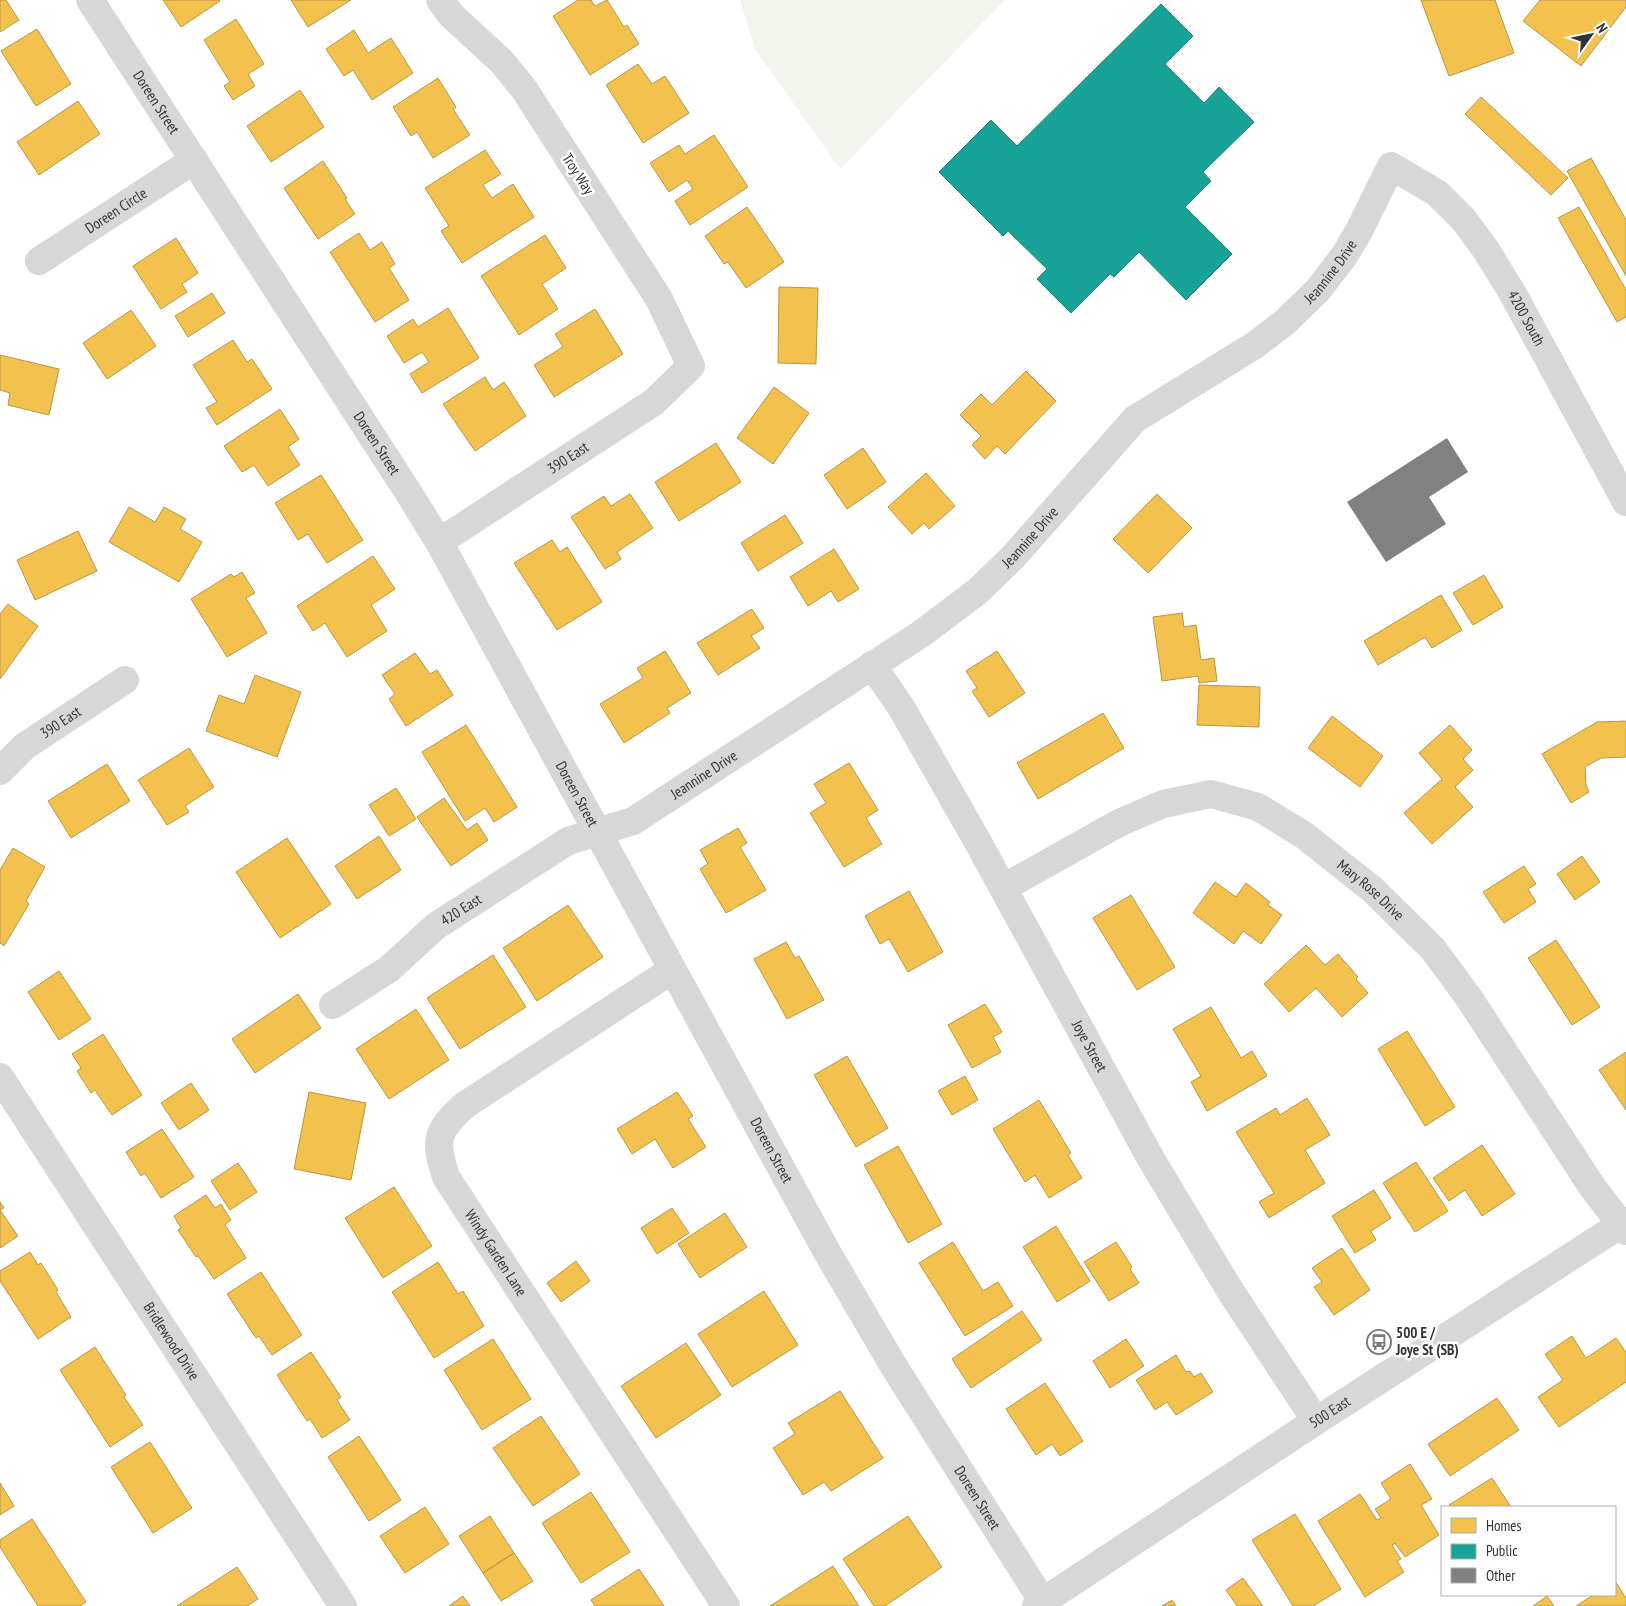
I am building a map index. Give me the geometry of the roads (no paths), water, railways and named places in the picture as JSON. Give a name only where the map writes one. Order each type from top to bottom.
[{"type":"street","name":"Doreen Street","points":[[90,0],[439,542],[822,1244],[893,1365],[1039,1604]]},
{"type":"street","name":"Troy Way","points":[[440,0],[452,16],[502,62],[524,89],[659,299],[691,366]]},
{"type":"street","name":"Doreen Circle","points":[[40,261],[194,160]]},
{"type":"street","name":"4200 South","points":[[1391,166],[1437,193],[1464,220],[1486,250],[1513,294],[1626,502]]},
{"type":"street","name":"Jeannine Drive","points":[[598,832],[633,821],[921,634],[978,591],[1013,557],[1135,419],[1255,345],[1285,322],[1318,290],[1344,256],[1359,231],[1391,166]]},
{"type":"street","name":"390 East","points":[[439,542],[654,402],[691,366]]},
{"type":"street","name":"Joye Street","points":[[872,665],[900,707],[1003,888],[1151,1159],[1231,1292],[1316,1421]]},
{"type":"street","name":"390 East","points":[[0,771],[25,746],[125,680]]},
{"type":"street","name":"Mary Rose Drive","points":[[1003,888],[1119,823],[1163,804],[1211,794],[1258,807],[1305,836],[1365,884],[1433,948],[1470,998],[1593,1188],[1624,1225]]},
{"type":"street","name":"420 East","points":[[333,1005],[388,969],[436,926],[568,841],[598,832]]},
{"type":"street","name":"Windy Garden Lane","points":[[672,970],[465,1105],[449,1120],[438,1139],[440,1158],[446,1177],[726,1606]]},
{"type":"street","name":"Bridlewood Drive","points":[[0,1078],[343,1606]]},
{"type":"street","name":"500 East","points":[[1039,1604],[1316,1421],[1624,1225]]},
{"type":"place","name":"500 E / Joye St (SB)","points":[[1379,1342]]}]
